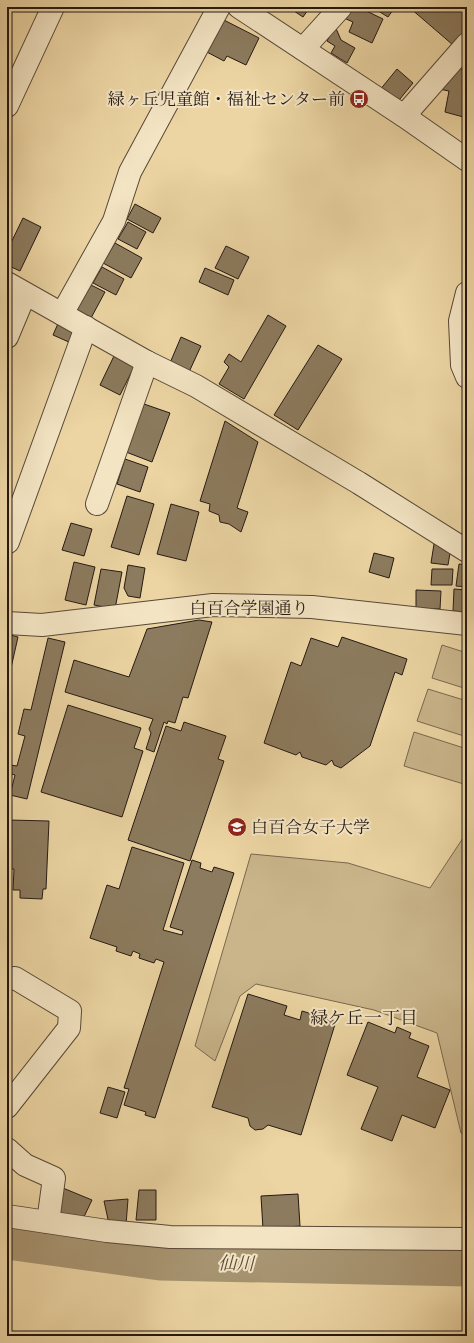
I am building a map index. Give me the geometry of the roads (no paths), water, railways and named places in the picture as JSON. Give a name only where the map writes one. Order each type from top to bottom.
[{"type":"street","points":[[7,106],[53,7]]},
{"type":"street","points":[[62,314],[114,221],[130,172],[219,7]]},
{"type":"street","points":[[239,7],[404,116],[467,160]]},
{"type":"street","points":[[303,49],[341,7]]},
{"type":"street","points":[[404,116],[467,44]]},
{"type":"street","points":[[7,337],[16,288],[147,362],[203,390],[359,483],[467,551]]},
{"type":"street","points":[[467,293],[460,321],[462,365],[467,376]]},
{"type":"street","points":[[7,541],[8,542],[86,327]]},
{"type":"street","points":[[97,504],[147,362]]},
{"type":"street","name":"白百合学園通り","points":[[7,623],[42,625],[213,605],[312,607],[467,624]]},
{"type":"street","points":[[7,979],[15,978],[70,1011],[69,1028],[7,1107]]},
{"type":"street","points":[[7,1149],[25,1165],[54,1178],[48,1222]]},
{"type":"street","points":[[7,1216],[107,1231],[170,1237],[467,1239]]},
{"type":"waterway","name":"仙川","points":[[7,1241],[160,1262],[467,1268]]},
{"type":"place","name":"緑ヶ丘児童館・福祉センター前","points":[[359,99]]},
{"type":"place","name":"白百合女子大学","points":[[237,827]]},
{"type":"district","name":"緑ケ丘一丁目","points":[[364,1018]]}]
